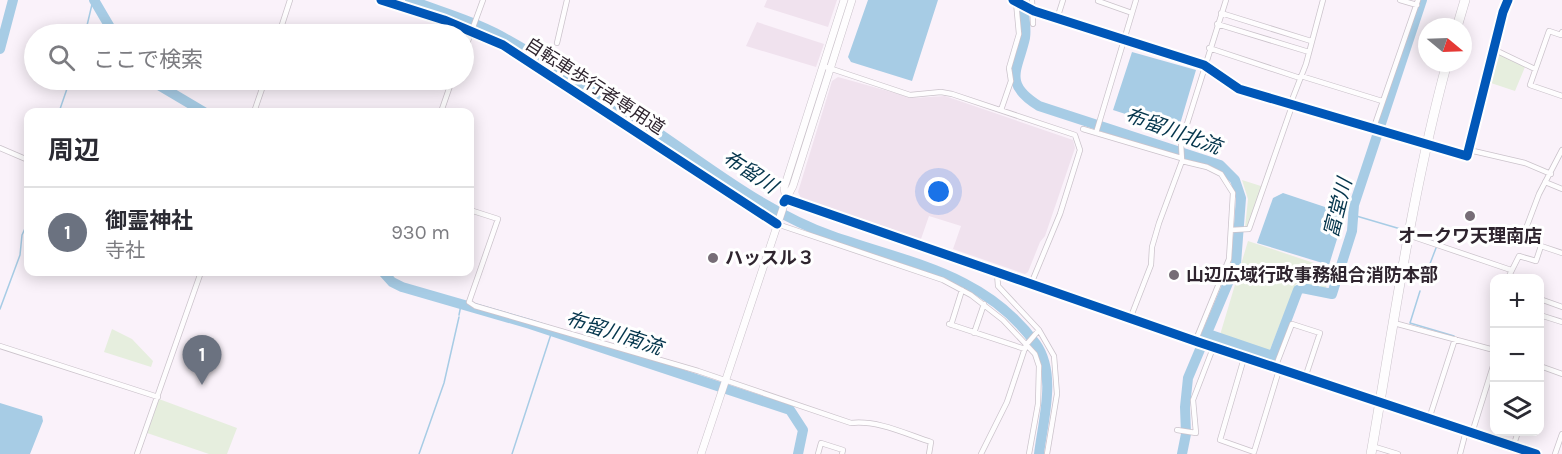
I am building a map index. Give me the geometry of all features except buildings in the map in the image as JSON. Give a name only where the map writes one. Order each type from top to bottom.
[{"type":"highway","points":[[1460,18],[1465,0]]},
{"type":"highway","points":[[1372,450],[1408,235],[1426,146],[1445,72]]},
{"type":"street","points":[[282,24],[290,0]]},
{"type":"street","points":[[474,28],[483,0]]},
{"type":"street","points":[[557,43],[567,0]]},
{"type":"street","points":[[701,454],[785,200],[793,186],[844,0]]},
{"type":"street","points":[[827,68],[852,0]]},
{"type":"street","points":[[1032,0],[1033,24]]},
{"type":"street","points":[[1057,19],[1064,0]]},
{"type":"street","points":[[1096,132],[1136,0]]},
{"type":"street","points":[[1130,319],[1151,265],[1152,247],[1182,159],[1182,145],[1204,65],[1226,0]]},
{"type":"street","points":[[1232,230],[1246,231],[1265,187],[1309,52],[1323,0]]},
{"type":"street","points":[[1377,131],[1382,100],[1418,2],[1400,0]]},
{"type":"street","points":[[1016,2],[1057,19],[1204,65],[1229,84],[1426,146],[1467,156],[1508,0]]},
{"type":"street","points":[[1098,1],[1132,13]]},
{"type":"street","points":[[1001,111],[1011,81],[1009,68],[1019,34],[1016,2]]},
{"type":"street","points":[[1221,13],[1311,41]]},
{"type":"street","points":[[1217,24],[1309,52]]},
{"type":"street","points":[[1562,32],[1561,34],[1549,31],[1530,85],[1562,96]]},
{"type":"street","points":[[1209,48],[1382,100]]},
{"type":"street","points":[[1494,49],[1535,69]]},
{"type":"street","points":[[827,68],[910,95],[941,92],[1070,131],[1075,135],[1080,145],[1060,214],[1031,284]]},
{"type":"street","points":[[255,108],[262,90]]},
{"type":"street","points":[[442,108],[449,90]]},
{"type":"street","points":[[1083,129],[1207,167],[1221,174],[1229,184],[1234,204],[1225,274],[1197,342]]},
{"type":"street","points":[[0,148],[24,158]]},
{"type":"street","points":[[1469,150],[1525,163],[1551,174]]},
{"type":"street","points":[[1525,231],[1545,182],[1562,150]]},
{"type":"street","points":[[1545,182],[1562,189]]},
{"type":"street","points":[[785,200],[1244,358],[1536,454]]},
{"type":"street","points":[[474,211],[498,219],[469,302],[725,380],[776,400],[812,409],[851,423],[864,422],[879,425],[931,442],[929,454]]},
{"type":"street","points":[[778,222],[943,280],[984,304],[1003,320],[1035,354],[1040,377],[1029,454]]},
{"type":"street","points":[[1408,235],[1511,270]]},
{"type":"street","points":[[1510,274],[1519,256],[1536,261],[1541,246],[1562,254]]},
{"type":"street","points":[[997,273],[998,286],[1039,331],[1054,356],[1057,394],[1047,454]]},
{"type":"street","points":[[137,454],[200,276]]},
{"type":"street","points":[[962,290],[950,325],[1026,346]]},
{"type":"street","points":[[1544,301],[1562,307]]},
{"type":"street","points":[[974,333],[984,304]]},
{"type":"street","points":[[1544,316],[1562,322]]},
{"type":"street","points":[[1394,323],[1490,349]]},
{"type":"street","points":[[1244,358],[1220,440],[1254,452],[1292,324],[1320,333],[1305,378]]},
{"type":"street","points":[[981,454],[1006,402],[1026,346],[1039,331]]},
{"type":"street","points":[[1429,419],[1455,339]]},
{"type":"street","points":[[0,346],[158,397]]},
{"type":"street","points":[[1179,430],[1194,433],[1196,424],[1193,400],[1212,347]]},
{"type":"street","points":[[1544,368],[1562,374]]},
{"type":"street","points":[[1460,454],[1490,374]]},
{"type":"street","points":[[1556,454],[1562,434]]},
{"type":"street","points":[[1513,447],[1517,436]]},
{"type":"street","points":[[818,454],[821,443],[843,450],[842,454]]},
{"type":"street","points":[[1372,450],[1398,454]]},
{"type":"shaded area","points":[[767,0],[837,0],[828,27],[764,7]]},
{"type":"shaded area","points":[[757,22],[824,44],[816,67],[746,46]]},
{"type":"shaded area","points":[[838,77],[913,98],[945,96],[1073,140],[1075,148],[1045,236],[1040,242],[1028,272],[1025,274],[953,249],[961,226],[929,216],[921,239],[801,198],[798,192],[832,81]]},
{"type":"green space","points":[[1500,53],[1525,67],[1515,91],[1491,83]]},
{"type":"green space","points":[[1242,180],[1264,187],[1248,228],[1245,228],[1248,199]]},
{"type":"green space","points":[[1248,241],[1332,269],[1325,290],[1296,284],[1269,352],[1220,335]]},
{"type":"green space","points":[[112,329],[132,339],[153,361],[151,367],[104,352]]},
{"type":"green space","points":[[159,399],[237,428],[227,454],[209,454],[147,433]]},
{"type":"water","points":[[868,0],[938,0],[912,81],[851,62],[848,57]]},
{"type":"water","points":[[1132,52],[1196,70],[1178,131],[1113,110]]},
{"type":"water","points":[[1283,193],[1340,212],[1342,223],[1329,265],[1257,243],[1273,198]]},
{"type":"water","points":[[0,403],[42,416],[43,421],[30,454],[0,454]]},
{"type":"waterway","points":[[0,49],[13,0]]},
{"type":"waterway","points":[[87,24],[93,0]]},
{"type":"waterway","name":"布留川南流","points":[[94,0],[108,24]]},
{"type":"waterway","name":"布留川","points":[[410,0],[474,23],[520,47],[622,108],[768,206],[832,236],[943,274],[993,301],[1016,320],[1036,344],[1046,369],[1047,398],[1039,454]]},
{"type":"waterway","name":"布留川北流","points":[[1022,0],[1025,38],[1017,68],[1016,83],[1027,98],[1039,106],[1220,165],[1235,180],[1241,198],[1236,264],[1188,378],[1185,407],[1186,434],[1182,454]]},
{"type":"waterway","name":"富堂川","points":[[1208,334],[1273,356],[1298,290],[1302,288],[1332,294],[1352,231],[1354,205],[1422,0]]},
{"type":"waterway","points":[[60,108],[67,90]]},
{"type":"waterway","name":"布留川南流","points":[[167,90],[197,108]]},
{"type":"waterway","points":[[1353,215],[1404,230]]},
{"type":"waterway","points":[[0,309],[20,255],[24,231]]},
{"type":"waterway","points":[[1414,234],[1432,241]]},
{"type":"waterway","points":[[1423,282],[1436,248]]},
{"type":"waterway","name":"布留川南流","points":[[387,276],[402,287],[530,324],[790,410],[803,430],[798,454]]},
{"type":"waterway","points":[[1420,291],[1410,323],[1454,336]]},
{"type":"waterway","points":[[459,315],[461,305]]},
{"type":"waterway","points":[[419,454],[444,383],[459,317]]},
{"type":"waterway","points":[[512,454],[552,331]]},
{"type":"cycle path","name":"自転車歩行者専用道","points":[[381,0],[453,24]]},
{"type":"cycle path","points":[[1013,0],[1034,11],[1204,65],[1239,89],[1467,156],[1508,0]]},
{"type":"cycle path","name":"自転車歩行者専用道","points":[[474,33],[503,45],[777,224]]},
{"type":"cycle path","points":[[784,202],[786,199],[1198,342],[1536,454]]},
{"type":"place","name":"オークワ天理南店","points":[[1470,216]]},
{"type":"place","name":"ハッスル３","points":[[713,258]]},
{"type":"place","name":"山辺広域行政事務組合消防本部","points":[[1174,275]]},
{"type":"place","name":"御霊神社","points":[[202,385]]}]
